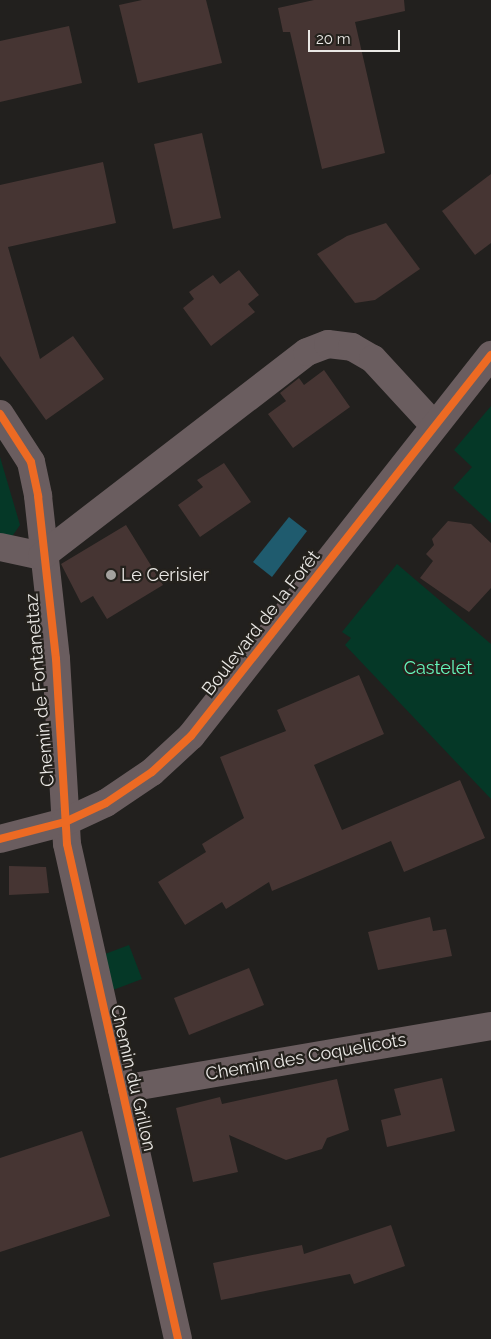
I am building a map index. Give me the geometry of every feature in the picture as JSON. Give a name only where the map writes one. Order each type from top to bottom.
[{"type":"street","points":[[0,547],[42,556],[307,352],[328,344],[352,347],[373,359],[434,425]]},
{"type":"street","name":"Boulevard de la Forêt","points":[[0,839],[65,822],[106,803],[152,772],[190,736],[434,425],[491,356]]},
{"type":"street","name":"Chemin de Fontanettaz","points":[[0,414],[31,462],[56,659],[65,822]]},
{"type":"street","name":"Chemin du Grillon","points":[[65,822],[178,1339]]},
{"type":"street","name":"Chemin des Coquelicots","points":[[122,1089],[491,1026]]},
{"type":"green space","points":[[491,406],[491,523],[453,488],[472,467],[454,450]]},
{"type":"green space","points":[[0,457],[20,525],[11,538],[0,535]]},
{"type":"green space","name":"Castelet","points":[[397,564],[491,644],[491,799],[345,645],[351,638],[342,632]]},
{"type":"green space","points":[[129,945],[142,979],[113,990],[105,954]]},
{"type":"water","points":[[289,517],[307,531],[272,577],[253,562]]},
{"type":"building","points":[[142,0],[206,0],[222,63],[138,83],[119,5]]},
{"type":"building","points":[[314,0],[404,0],[405,11],[355,22],[385,153],[322,169],[290,32],[283,32],[278,8]]},
{"type":"building","points":[[69,26],[82,83],[0,102],[0,41]]},
{"type":"building","points":[[202,133],[221,218],[173,229],[154,144]]},
{"type":"building","points":[[103,162],[116,223],[8,247],[40,359],[73,336],[104,379],[46,420],[0,356],[0,185]]},
{"type":"building","points":[[491,174],[491,243],[475,255],[442,211]]},
{"type":"building","points":[[386,223],[420,269],[375,300],[355,303],[317,254],[347,236]]},
{"type":"building","points":[[239,270],[259,295],[248,304],[255,312],[211,346],[183,308],[194,299],[189,292],[213,275],[220,284]]},
{"type":"building","points":[[324,370],[350,407],[293,448],[268,414],[286,401],[280,393],[299,378],[304,385]]},
{"type":"building","points":[[224,463],[251,502],[200,537],[178,505],[203,487],[197,480]]},
{"type":"building","points":[[448,521],[471,524],[491,543],[491,588],[469,612],[420,578],[433,561],[426,554],[434,545],[432,539]]},
{"type":"building","name":"Le Cerisier","points":[[126,525],[163,585],[107,619],[93,596],[81,603],[61,564]]},
{"type":"building","points":[[359,675],[384,734],[314,765],[342,830],[460,780],[485,838],[404,872],[391,841],[272,891],[269,882],[226,909],[222,902],[185,925],[158,882],[206,852],[202,844],[244,818],[220,757],[286,731],[277,710]]},
{"type":"building","points":[[9,866],[46,867],[49,893],[9,895]]},
{"type":"building","points":[[430,917],[433,931],[446,929],[452,956],[378,970],[368,932]]},
{"type":"building","points":[[249,968],[264,1005],[189,1035],[174,998]]},
{"type":"building","points":[[442,1078],[455,1131],[387,1147],[381,1120],[401,1115],[394,1089]]},
{"type":"building","points":[[337,1079],[349,1130],[327,1138],[322,1149],[286,1160],[229,1135],[238,1172],[193,1182],[176,1108],[220,1097],[222,1104]]},
{"type":"building","points":[[82,1131],[110,1216],[0,1252],[0,1158]]},
{"type":"building","points":[[391,1225],[405,1266],[354,1284],[350,1274],[221,1300],[213,1263],[302,1245],[304,1254]]},
{"type":"cycle path","points":[[0,839],[65,822],[106,803],[152,772],[191,736],[491,355]]},
{"type":"cycle path","points":[[0,414],[31,462],[38,496],[56,659],[67,844],[178,1339]]},
{"type":"place","name":"Le Cerisier","points":[[111,575]]}]
